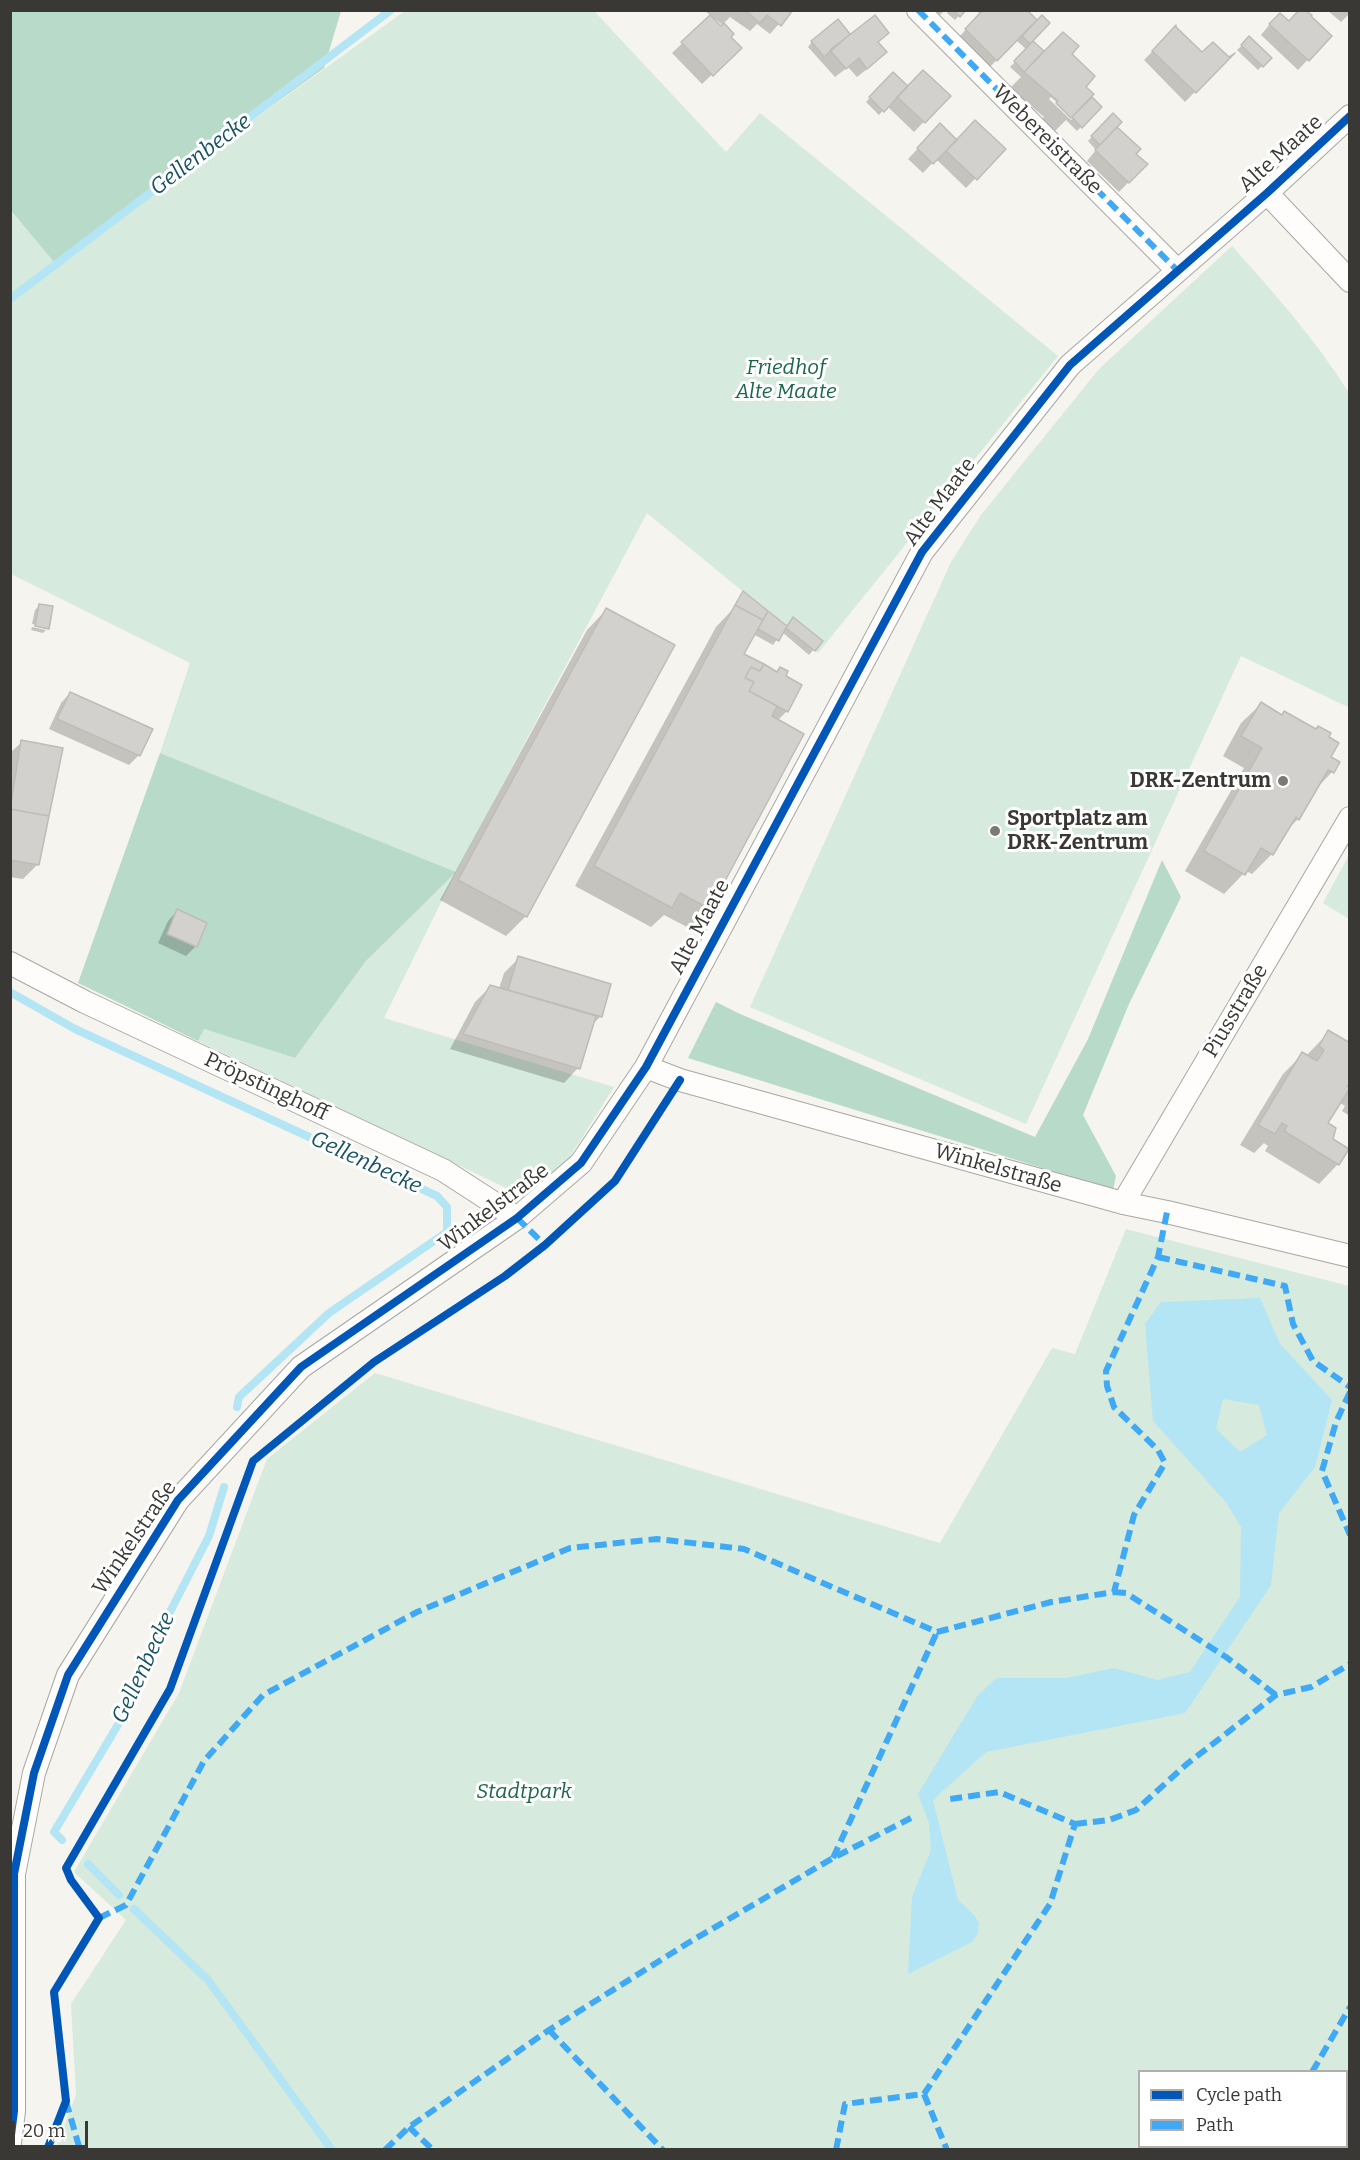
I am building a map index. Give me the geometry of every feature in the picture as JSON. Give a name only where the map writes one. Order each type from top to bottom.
[{"type":"street","name":"Webereistraße","points":[[918,10],[1177,270]]},
{"type":"street","name":"Alte Maate","points":[[646,1067],[922,552],[1070,365],[1267,193],[1350,116]]},
{"type":"street","points":[[1267,193],[1350,281]]},
{"type":"street","name":"Piusstraße","points":[[1123,1203],[1350,818]]},
{"type":"street","name":"Pröpstinghoff","points":[[10,963],[85,1002],[443,1170],[517,1218]]},
{"type":"street","name":"Winkelstraße","points":[[10,2143],[14,2111],[14,1874],[34,1773],[68,1674],[178,1500],[301,1367],[517,1218],[581,1163],[646,1067],[680,1080],[1123,1203],[1350,1256]]},
{"type":"green space","points":[[10,11],[341,11],[324,68],[55,263],[11,211]]},
{"type":"green space","name":"Friedhof Alte Maate","points":[[405,11],[594,11],[726,152],[760,113],[1058,356],[818,653],[647,513],[456,872],[384,1018],[614,1087],[566,1163],[525,1197],[198,1041],[204,1029],[295,1058],[366,961],[455,872],[160,753],[190,663],[11,574],[10,211],[55,262]]},
{"type":"green space","points":[[1232,246],[1309,336],[1349,393],[1348,707],[1241,656],[1026,1124],[750,1007],[951,562],[981,515],[1099,369]]},
{"type":"green space","points":[[160,753],[456,872],[366,961],[295,1058],[204,1029],[198,1041],[78,983]]},
{"type":"green space","points":[[1349,855],[1349,919],[1323,903]]},
{"type":"green space","points":[[1162,860],[1181,897],[1129,1004],[1083,1115],[1116,1176],[1113,1190],[688,1058],[716,1002],[1035,1137],[1088,1039]]},
{"type":"green space","name":"Stadtpark","points":[[1126,1229],[1349,1286],[1349,2149],[55,2150],[76,2095],[71,2004],[126,1920],[74,1872],[179,1693],[267,1459],[375,1373],[940,1543],[1052,1348],[1075,1354]]},
{"type":"water","points":[[1260,1298],[1280,1344],[1332,1400],[1315,1467],[1279,1513],[1271,1585],[1185,1713],[986,1752],[933,1800],[958,1900],[979,1923],[978,1933],[972,1942],[908,1974],[912,1897],[931,1850],[929,1823],[918,1794],[978,1695],[997,1678],[1067,1678],[1114,1668],[1157,1680],[1190,1672],[1240,1597],[1241,1527],[1225,1501],[1153,1421],[1145,1324],[1161,1302]],"holes":[[[1223,1399],[1259,1405],[1267,1435],[1240,1452],[1216,1429]]]},
{"type":"building","points":[[745,10],[793,10],[781,26],[767,15],[760,23]]},
{"type":"building","points":[[953,10],[966,10],[960,17]]},
{"type":"building","points":[[983,10],[1027,10],[1037,20],[997,61],[965,29]]},
{"type":"building","points":[[1299,10],[1305,10],[1312,15],[1332,36],[1309,61],[1269,24],[1280,13],[1289,21]]},
{"type":"building","points":[[710,15],[721,26],[724,23],[734,34],[731,37],[742,48],[713,76],[681,42]]},
{"type":"building","points":[[875,15],[889,33],[878,42],[887,52],[867,69],[859,58],[846,69],[830,50]]},
{"type":"building","points":[[1042,15],[1050,23],[1030,44],[1022,36]]},
{"type":"building","points":[[838,19],[850,34],[824,57],[811,41]]},
{"type":"building","points":[[1176,25],[1202,52],[1213,42],[1229,57],[1235,53],[1196,93],[1152,51]]},
{"type":"building","points":[[1063,32],[1079,46],[1072,54],[1095,76],[1086,87],[1094,94],[1071,118],[1056,103],[1058,101],[1024,72]]},
{"type":"building","points":[[1249,36],[1272,58],[1263,67],[1241,45]]},
{"type":"building","points":[[1033,41],[1044,51],[1024,72],[1014,61]]},
{"type":"building","points":[[923,70],[951,96],[925,123],[897,97]]},
{"type":"building","points":[[893,72],[908,86],[884,112],[869,97]]},
{"type":"building","points":[[1092,97],[1102,107],[1082,128],[1072,117]]},
{"type":"building","points":[[1113,113],[1122,122],[1100,145],[1091,136]]},
{"type":"building","points":[[975,120],[1006,149],[977,180],[946,151]]},
{"type":"building","points":[[940,123],[957,140],[933,164],[917,148]]},
{"type":"building","points":[[1117,127],[1141,149],[1136,154],[1148,164],[1129,183],[1095,150]]},
{"type":"building","points":[[743,591],[768,611],[763,620],[735,605]]},
{"type":"building","points":[[39,604],[53,606],[49,629],[35,626]]},
{"type":"building","points":[[735,605],[763,620],[744,654],[764,664],[760,671],[751,667],[745,678],[754,682],[749,691],[777,706],[772,716],[804,734],[710,909],[680,893],[672,908],[594,866]]},
{"type":"building","points":[[606,608],[675,645],[527,917],[458,880]]},
{"type":"building","points":[[768,611],[787,626],[779,641],[758,629]]},
{"type":"building","points":[[793,617],[823,641],[815,651],[786,628]]},
{"type":"building","points":[[764,664],[777,672],[780,667],[788,671],[786,676],[802,685],[788,712],[749,691],[754,682],[745,678],[751,667],[760,671]]},
{"type":"building","points":[[70,692],[153,729],[140,756],[57,719]]},
{"type":"building","name":"DRK-Zentrum","points":[[1261,702],[1282,715],[1284,711],[1316,729],[1318,726],[1331,733],[1329,737],[1339,743],[1331,757],[1340,762],[1334,773],[1328,770],[1299,820],[1296,817],[1273,855],[1261,848],[1245,875],[1204,851],[1262,748],[1241,736]]},
{"type":"building","points":[[21,740],[63,748],[49,816],[10,809]]},
{"type":"building","points":[[10,809],[49,816],[39,865],[10,860]]},
{"type":"building","points":[[177,909],[207,923],[197,947],[167,934]]},
{"type":"building","points":[[518,956],[611,984],[602,1017],[508,990]]},
{"type":"building","points":[[490,985],[596,1016],[580,1069],[463,1034]]},
{"type":"building","points":[[1328,1030],[1350,1043],[1350,1083],[1347,1086],[1350,1088],[1328,1123],[1336,1128],[1333,1139],[1349,1149],[1339,1165],[1284,1131],[1287,1126],[1282,1123],[1275,1134],[1258,1125],[1302,1052],[1317,1061],[1324,1050],[1319,1046]]},
{"type":"waterway","name":"Gellenbecke","points":[[10,299],[391,10]]},
{"type":"waterway","name":"Gellenbecke","points":[[10,992],[75,1029],[437,1196],[447,1207],[447,1232],[329,1313],[239,1397],[237,1407]]},
{"type":"waterway","name":"Gellenbecke","points":[[62,1840],[54,1832],[122,1718],[155,1641],[209,1536],[224,1487]]},
{"type":"waterway","name":"Gellenbecke","points":[[88,1864],[119,1895]]},
{"type":"waterway","name":"Gellenbecke","points":[[134,1909],[208,1980],[332,2150]]},
{"type":"marked path","points":[[918,10],[1177,270]]},
{"type":"marked path","points":[[99,1918],[126,1905],[204,1761],[263,1695],[417,1612],[570,1548],[657,1539],[744,1549],[937,1632],[1051,1602],[1114,1592],[1134,1515],[1165,1463],[1158,1450],[1114,1407],[1107,1386],[1106,1371],[1158,1257],[1167,1212]]},
{"type":"marked path","points":[[517,1218],[545,1245]]},
{"type":"marked path","points":[[1158,1257],[1285,1286],[1293,1324],[1313,1361],[1350,1387]]},
{"type":"marked path","points":[[1350,1392],[1336,1422],[1322,1471],[1350,1535]]},
{"type":"marked path","points":[[1114,1592],[1126,1593],[1226,1657],[1276,1695]]},
{"type":"marked path","points":[[833,1858],[937,1632]]},
{"type":"marked path","points":[[1075,1824],[1109,1820],[1136,1810],[1188,1763],[1276,1695],[1311,1687],[1350,1664]]},
{"type":"marked path","points":[[836,2150],[845,2104],[924,2094],[1050,1904],[1075,1824],[999,1792],[950,1799]]},
{"type":"marked path","points":[[385,2150],[409,2127],[549,2030],[688,1943],[833,1858],[911,1818]]},
{"type":"marked path","points":[[1313,2070],[1350,2007]]},
{"type":"marked path","points":[[549,2030],[663,2150]]},
{"type":"marked path","points":[[924,2094],[947,2150]]},
{"type":"marked path","points":[[66,2101],[80,2150]]},
{"type":"marked path","points":[[409,2127],[433,2150]]},
{"type":"cycle path","points":[[10,2143],[14,2111],[14,1874],[34,1773],[68,1675],[178,1500],[301,1367],[517,1218],[581,1163],[646,1067],[922,552],[1070,365],[1267,193],[1350,116]]},
{"type":"cycle path","points":[[47,2150],[66,2101],[54,1992],[99,1918],[71,1880],[66,1868],[170,1689],[253,1461],[374,1362],[505,1276],[545,1245],[615,1181],[680,1080]]},
{"type":"place","name":"DRK-Zentrum","points":[[1283,781]]},
{"type":"place","name":"Sportplatz am DRK-Zentrum","points":[[995,831]]}]
